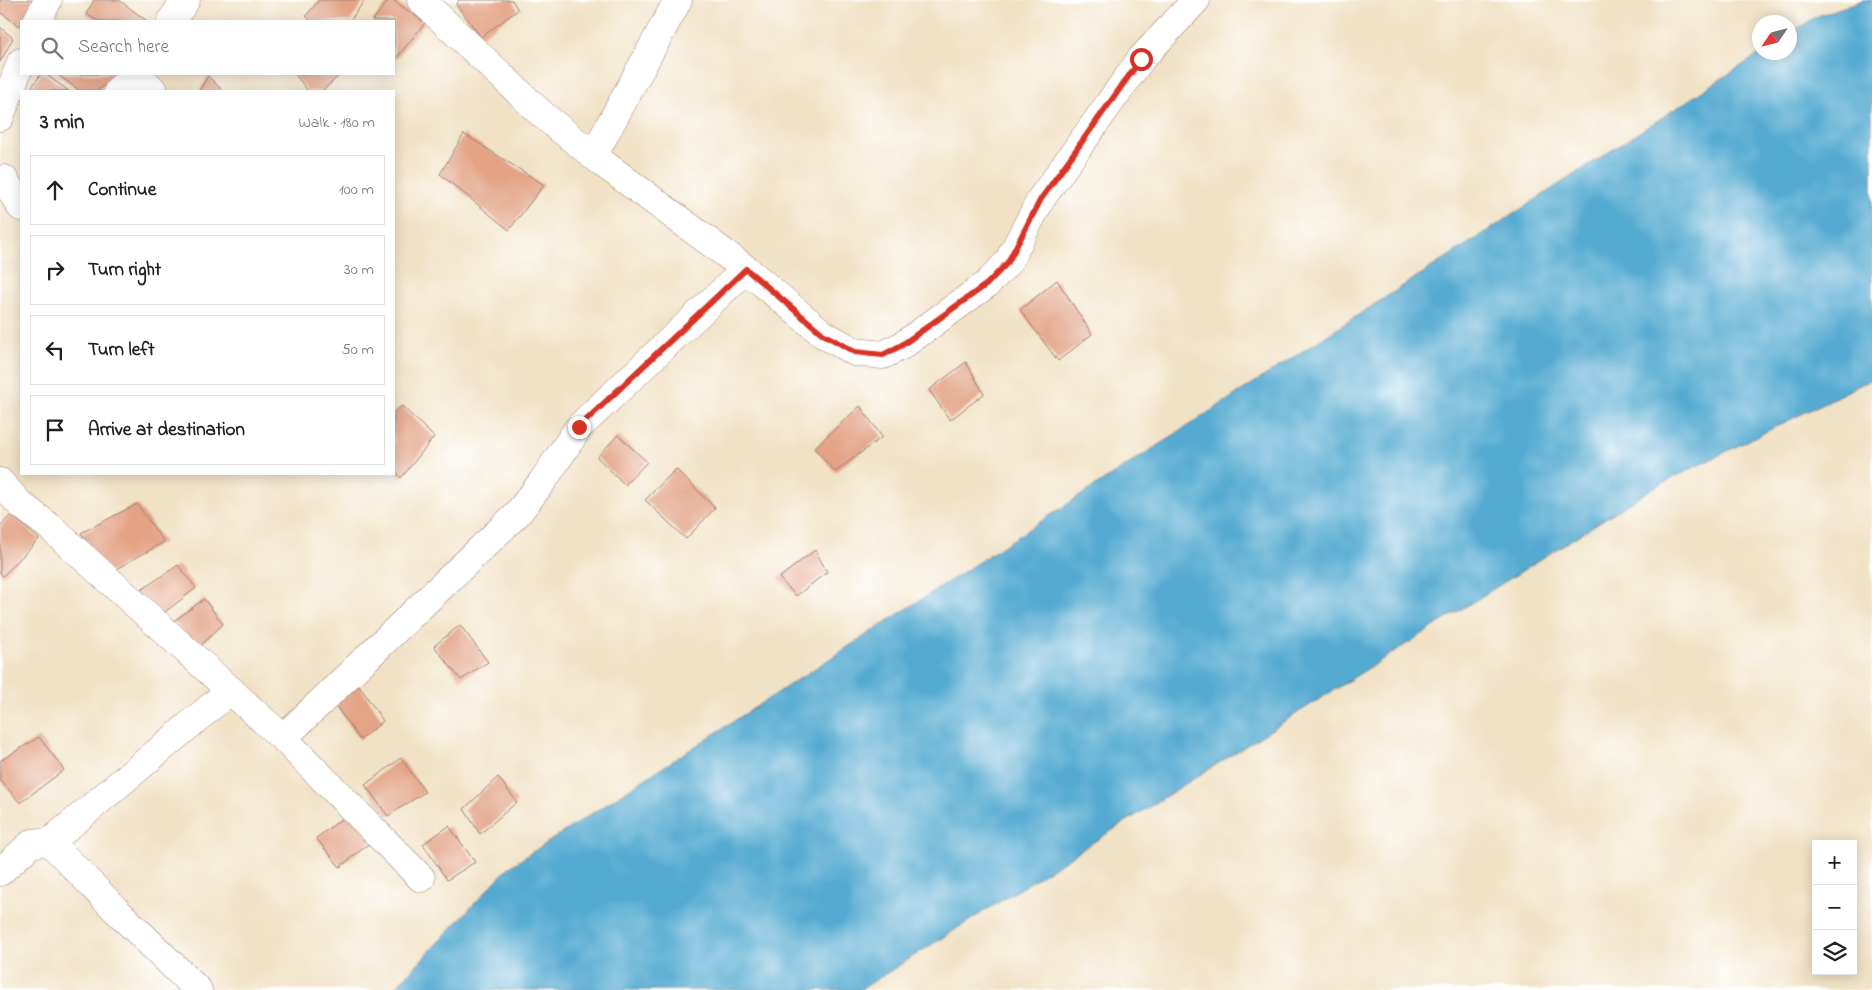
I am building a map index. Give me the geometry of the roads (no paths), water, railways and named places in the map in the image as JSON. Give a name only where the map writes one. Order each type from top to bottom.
[{"type":"street","points":[[38,20],[48,0]]},
{"type":"street","points":[[172,20],[186,0]]},
{"type":"street","points":[[421,0],[544,116],[593,156],[746,269],[823,334],[855,352],[883,355],[902,345],[987,284],[1008,262],[1041,199],[1135,67],[1196,0]]},
{"type":"street","points":[[593,156],[678,0]]},
{"type":"street","points":[[0,117],[20,65]]},
{"type":"street","points":[[119,90],[134,75]]},
{"type":"street","points":[[136,75],[153,90]]},
{"type":"street","points":[[8,176],[20,205]]},
{"type":"street","points":[[282,738],[518,513],[542,482],[579,427],[746,269]]},
{"type":"street","points":[[0,482],[20,504],[50,527],[231,690],[282,738],[421,878]]},
{"type":"street","points":[[0,872],[32,844],[50,842],[231,690]]},
{"type":"street","points":[[50,842],[198,990]]},
{"type":"water","points":[[1863,0],[1872,0],[1872,379],[1653,488],[860,990],[393,990],[508,868],[1752,59],[1797,60],[1797,29],[1815,17]]}]
